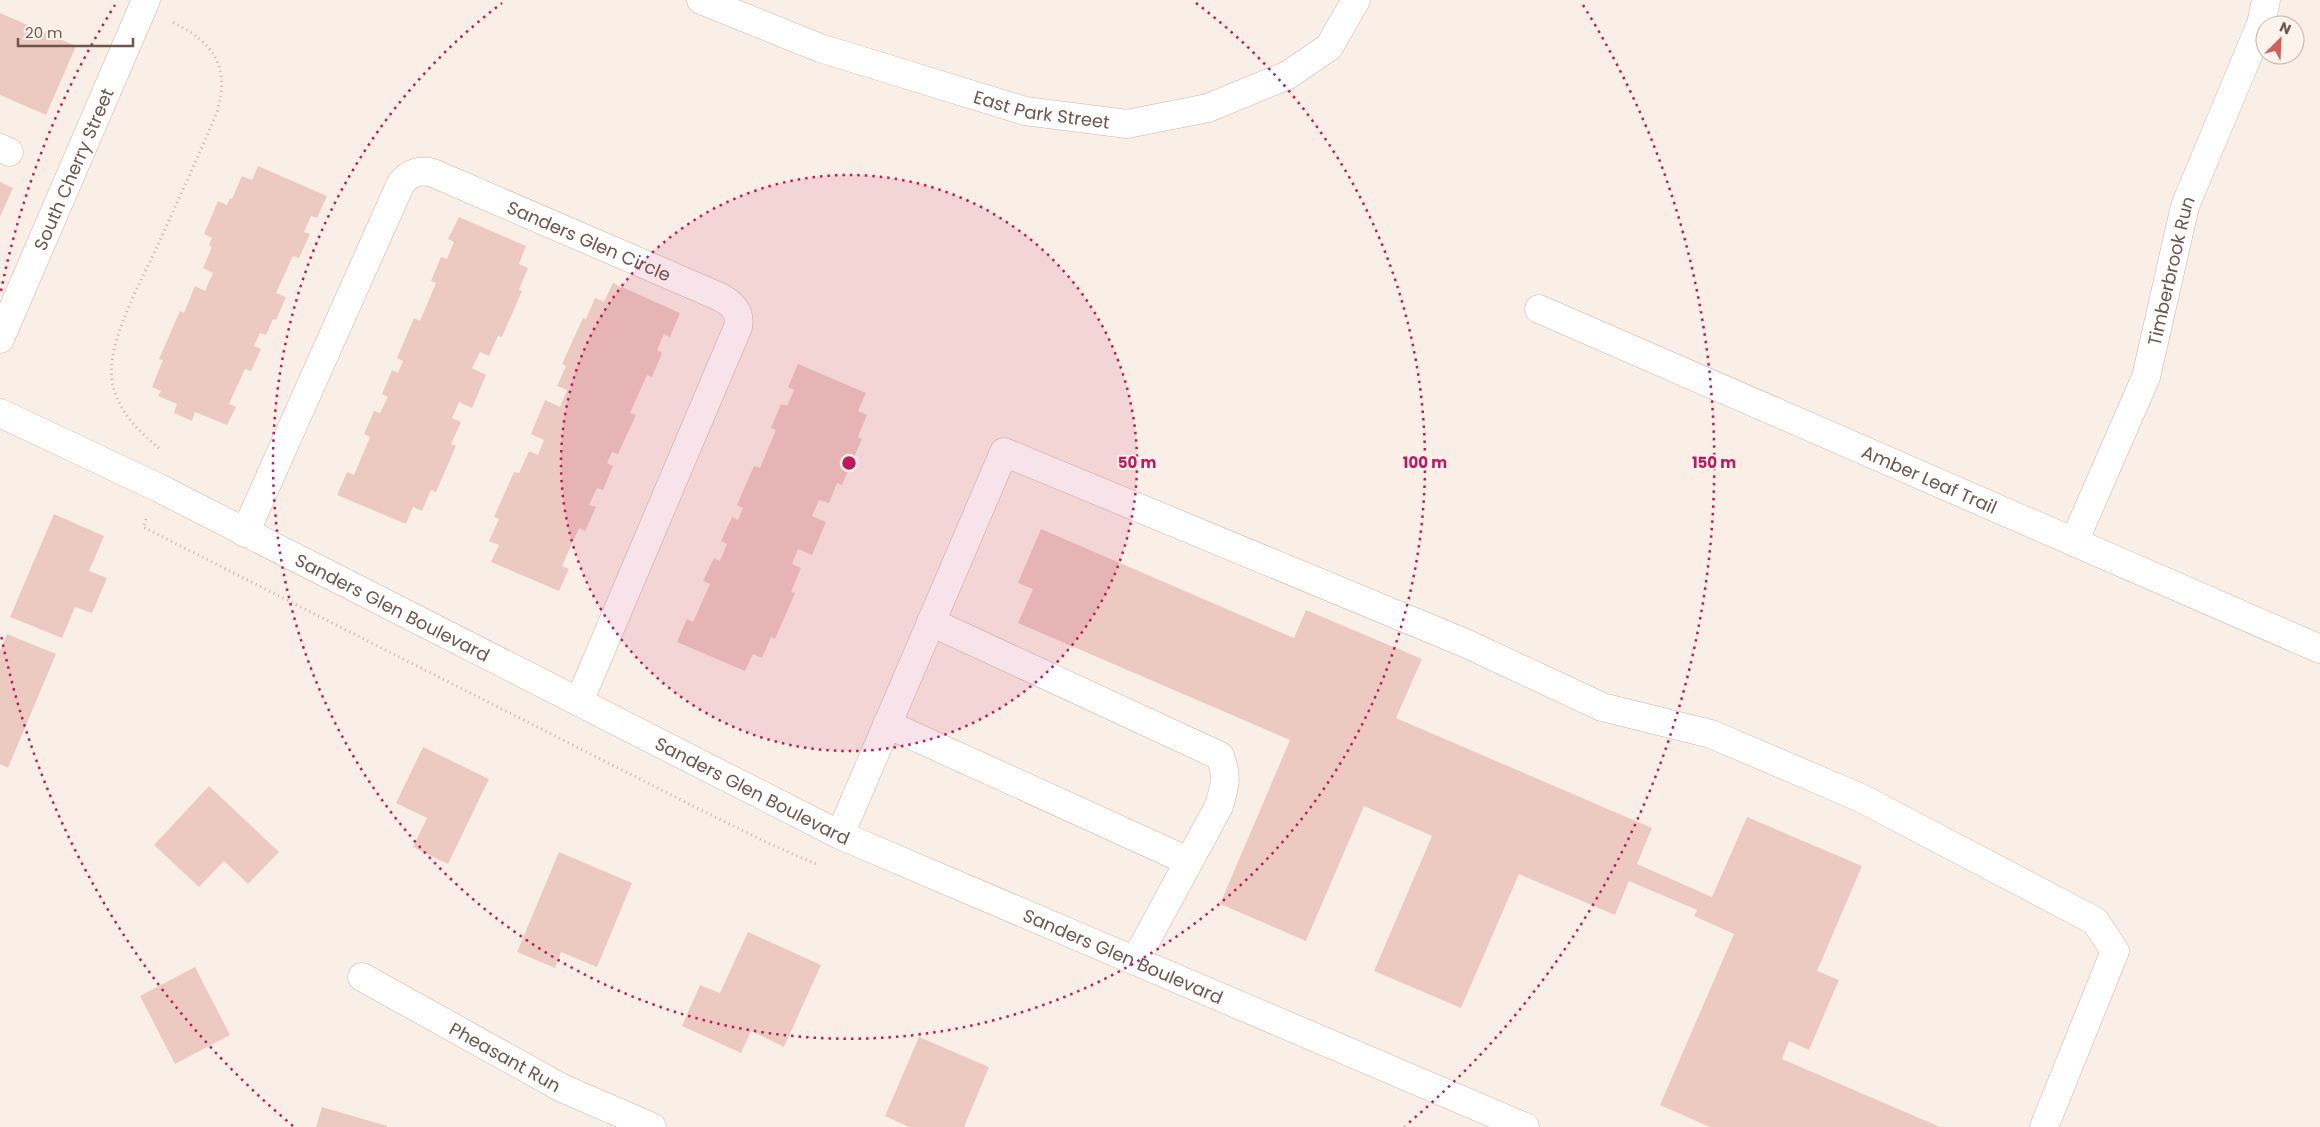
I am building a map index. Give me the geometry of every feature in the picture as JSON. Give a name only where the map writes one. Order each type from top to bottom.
[{"type":"street","name":"South Cherry Street","points":[[0,339],[146,0]]},
{"type":"street","name":"East Park Street","points":[[701,0],[820,48],[1025,111],[1127,124],[1208,108],[1288,75],[1329,47],[1356,0]]},
{"type":"street","name":"Timberbrook Run","points":[[2074,542],[2146,377],[2184,206],[2261,24],[2266,0]]},
{"type":"street","name":"Sanders Glen Circle","points":[[245,533],[401,183],[410,175],[425,171],[433,173],[720,297],[736,309],[739,318],[738,327],[579,702]]},
{"type":"street","name":"Amber Leaf Trail","points":[[1539,309],[2320,649]]},
{"type":"street","name":"Sanders Glen Boulevard","points":[[0,412],[159,488],[840,835],[1525,1127]]},
{"type":"street","points":[[840,835],[1004,452],[1465,644],[1602,707],[1712,734],[1861,798],[2095,921],[2115,951],[2044,1127]]},
{"type":"street","points":[[931,622],[1220,756],[1225,771],[1224,791],[1219,806],[1135,961]]},
{"type":"street","points":[[887,724],[1188,861]]},
{"type":"street","name":"Pheasant Run","points":[[362,977],[562,1088],[652,1127]]},
{"type":"building","points":[[0,13],[76,46],[46,115],[0,95]]},
{"type":"building","points":[[258,166],[327,196],[317,218],[311,216],[304,232],[310,234],[299,258],[293,256],[276,293],[286,297],[276,320],[273,319],[266,335],[260,333],[254,346],[261,349],[251,371],[245,369],[229,404],[236,407],[227,425],[195,412],[192,421],[174,413],[177,404],[158,396],[161,391],[152,387],[163,360],[159,359],[180,311],[184,313],[195,286],[205,291],[213,273],[203,268],[212,247],[209,245],[212,238],[204,234],[218,201],[227,205],[230,198],[232,199],[242,176],[252,180]]},
{"type":"building","points":[[0,182],[13,188],[0,217]]},
{"type":"building","points":[[459,217],[526,246],[519,264],[528,268],[519,290],[522,291],[502,337],[498,336],[489,356],[480,352],[472,368],[486,375],[472,408],[459,402],[452,418],[461,422],[451,444],[456,446],[436,492],[431,490],[422,511],[413,507],[406,524],[337,495],[347,472],[354,475],[370,437],[364,434],[374,411],[380,413],[388,397],[382,394],[392,370],[398,373],[403,361],[397,358],[414,318],[420,321],[436,283],[431,281],[441,257],[447,259],[454,242],[448,239]]},
{"type":"building","points":[[613,283],[680,313],[670,337],[664,334],[657,350],[662,353],[652,377],[647,375],[630,413],[636,415],[618,454],[612,452],[607,463],[613,466],[603,490],[597,488],[589,505],[596,507],[585,531],[579,528],[562,566],[569,569],[559,591],[491,562],[499,545],[489,541],[499,519],[494,517],[514,472],[519,473],[529,451],[538,455],[544,440],[531,434],[545,400],[560,407],[567,390],[557,386],[566,366],[562,364],[583,318],[586,319],[595,298],[604,302]]},
{"type":"building","points":[[798,364],[866,393],[858,411],[867,415],[858,437],[862,439],[842,485],[837,483],[829,503],[819,500],[812,516],[826,522],[812,555],[798,549],[792,564],[801,568],[791,592],[795,593],[775,639],[771,637],[762,658],[753,654],[745,671],[677,642],[687,619],[693,622],[710,584],[703,581],[714,558],[720,561],[727,544],[721,541],[732,517],[738,520],[743,508],[737,505],[754,466],[760,468],[776,430],[771,428],[781,404],[787,406],[794,390],[788,387]]},
{"type":"building","points":[[54,514],[104,536],[89,571],[107,578],[92,613],[75,607],[62,638],[10,617]]},
{"type":"building","points":[[1041,529],[1294,638],[1306,610],[1422,659],[1396,718],[1652,828],[1637,864],[1712,897],[1747,817],[1862,866],[1817,971],[1839,980],[1809,1050],[1789,1041],[1782,1059],[1940,1127],[1710,1127],[1660,1105],[1734,934],[1694,916],[1697,910],[1629,881],[1615,915],[1519,874],[1461,1008],[1374,971],[1432,836],[1364,806],[1306,941],[1220,904],[1290,740],[1018,623],[1033,589],[1018,583]]},
{"type":"building","points":[[7,634],[56,654],[8,768],[0,764],[0,651]]},
{"type":"building","points":[[423,747],[489,779],[448,864],[413,847],[427,818],[396,803]]},
{"type":"building","points":[[209,786],[279,852],[248,884],[224,861],[199,887],[154,845]]},
{"type":"building","points":[[559,852],[632,883],[597,967],[561,952],[555,968],[517,952]]},
{"type":"building","points":[[748,932],[821,965],[784,1047],[751,1031],[741,1053],[682,1026],[700,985],[720,993]]},
{"type":"building","points":[[195,967],[230,1035],[175,1064],[140,996]]},
{"type":"building","points":[[919,1037],[989,1067],[964,1127],[909,1127],[885,1116]]},
{"type":"building","points":[[322,1107],[387,1126],[387,1127],[316,1127]]}]
